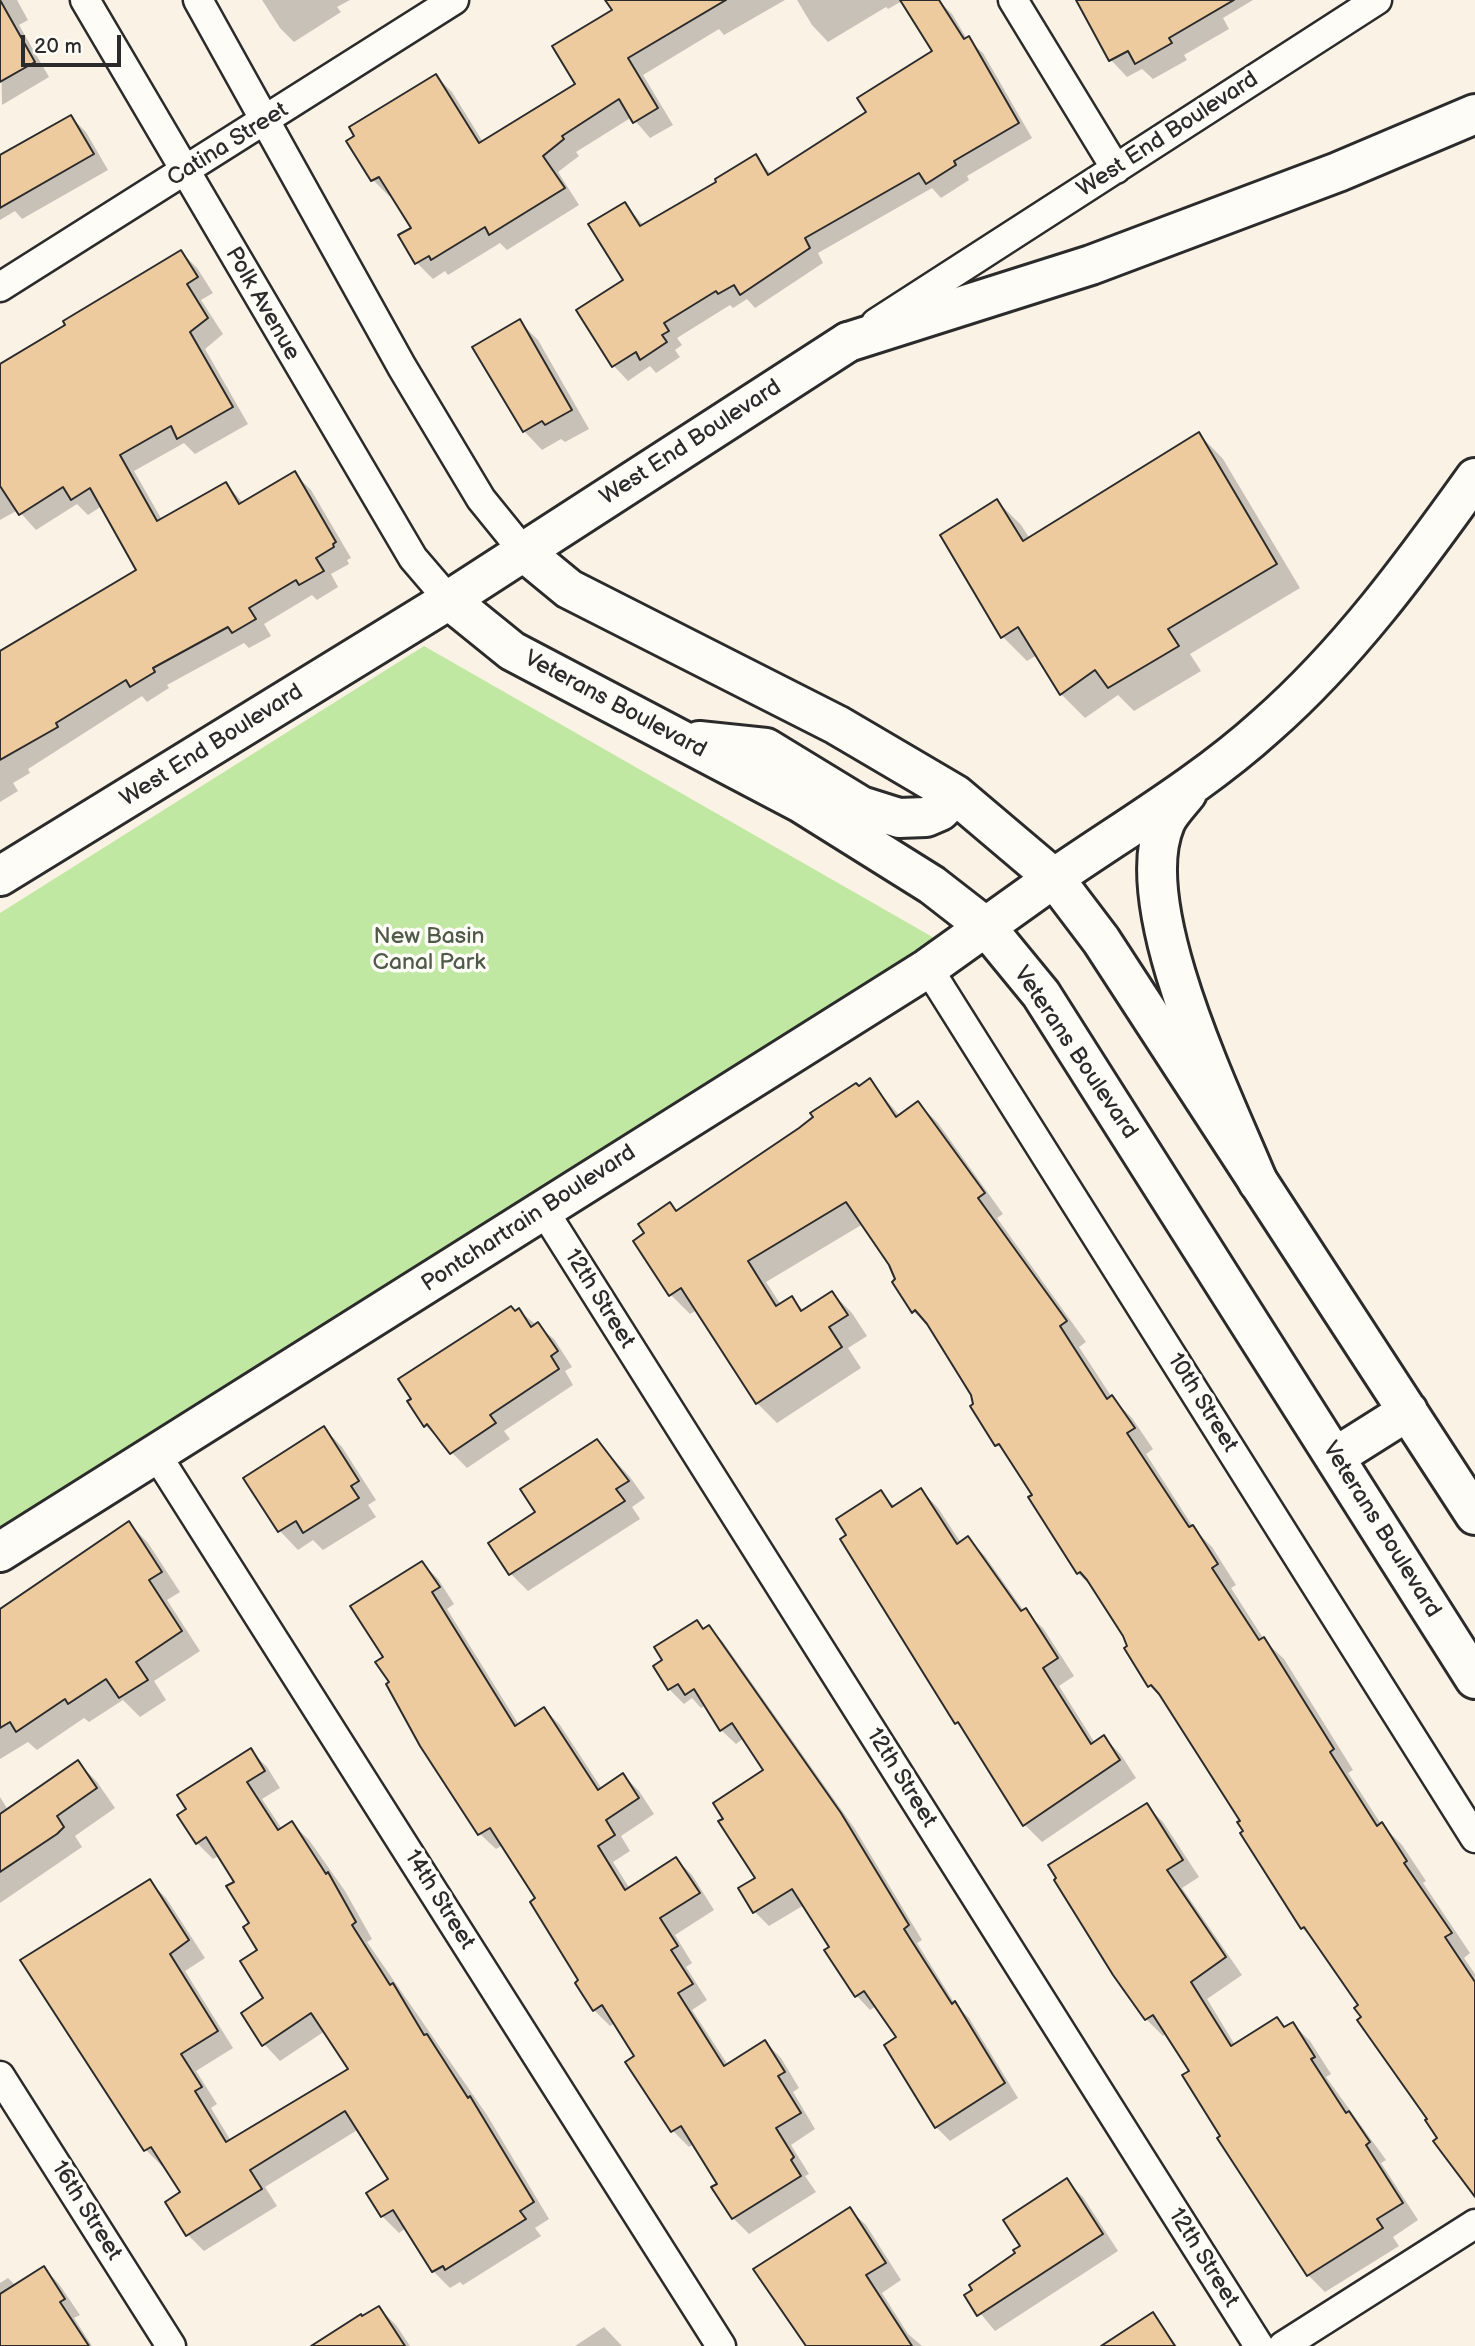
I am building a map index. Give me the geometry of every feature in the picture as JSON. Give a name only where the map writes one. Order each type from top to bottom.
[{"type":"main road","points":[[848,342],[1091,265],[1338,172],[1475,114]]},
{"type":"main road","name":"West End Boulevard","points":[[0,876],[449,600],[848,342]]},
{"type":"main road","points":[[1258,1182],[1168,955],[1157,858],[1165,822],[1196,780],[1266,727],[1337,657],[1475,478]]},
{"type":"main road","points":[[524,552],[569,589],[836,725],[956,795],[1054,878],[1101,940],[1475,1515]]},
{"type":"main road","name":"Veterans Boulevard","points":[[449,600],[512,651],[801,803],[932,885],[986,927],[1041,994],[1475,1679]]},
{"type":"main road","points":[[680,740],[766,748],[862,806],[899,818],[926,817],[940,811],[956,795]]},
{"type":"main road","name":"Pontchartrain Boulevard","points":[[0,1552],[544,1211],[726,1092],[928,968],[1196,780]]},
{"type":"main road","points":[[1335,1457],[1408,1411]]},
{"type":"street","name":"Polk Avenue","points":[[85,0],[413,558],[449,600]]},
{"type":"street","points":[[198,0],[416,391],[481,499],[524,552]]},
{"type":"street","name":"Catina Street","points":[[0,287],[454,0]]},
{"type":"street","points":[[1013,0],[1116,169]]},
{"type":"street","name":"West End Boulevard","points":[[848,342],[1377,0]]},
{"type":"street","name":"10th Street","points":[[928,968],[1475,1838]]},
{"type":"street","name":"12th Street","points":[[544,1211],[1259,2346]]},
{"type":"street","name":"14th Street","points":[[156,1454],[721,2346]]},
{"type":"street","name":"16th Street","points":[[0,2076],[172,2346]]},
{"type":"street","points":[[1283,2346],[1475,2224]]},
{"type":"green space","name":"New Basin Canal Park","points":[[424,646],[936,939],[0,1528],[0,913]]},
{"type":"building","points":[[0,0],[35,62],[0,82]]},
{"type":"building","points":[[605,0],[726,0],[628,58],[658,108],[633,123],[619,99],[562,136],[564,139],[543,156],[565,188],[489,235],[485,227],[431,260],[429,256],[415,264],[398,235],[411,228],[379,177],[371,181],[346,141],[354,136],[349,127],[436,74],[479,143],[575,84],[552,46],[612,10]]},
{"type":"building","points":[[900,0],[939,0],[964,39],[969,36],[1019,123],[954,161],[956,165],[926,184],[919,173],[805,238],[810,248],[740,295],[734,285],[718,294],[716,291],[664,323],[669,331],[662,335],[667,342],[640,360],[636,352],[612,367],[576,310],[623,280],[588,224],[625,202],[640,226],[716,182],[715,179],[756,154],[768,175],[866,112],[857,98],[932,51]]},
{"type":"building","points":[[1076,0],[1234,0],[1169,38],[1172,43],[1135,64],[1128,51],[1109,61]]},
{"type":"building","points":[[71,115],[94,154],[0,208],[0,155]]},
{"type":"building","points":[[181,250],[198,277],[187,284],[208,318],[190,332],[233,407],[177,439],[171,426],[120,455],[157,521],[226,482],[239,504],[295,471],[336,542],[334,547],[316,558],[324,571],[299,585],[296,580],[249,608],[256,619],[232,633],[228,627],[153,668],[155,672],[130,687],[126,680],[56,723],[58,727],[0,760],[0,651],[136,570],[90,488],[71,500],[63,487],[19,515],[0,486],[0,364],[65,325],[63,321]]},
{"type":"building","points":[[520,319],[572,410],[545,425],[542,421],[523,432],[472,347]]},
{"type":"building","points":[[1199,432],[1277,564],[1168,629],[1179,646],[1108,688],[1095,670],[1060,695],[1018,627],[1001,638],[940,535],[997,499],[1023,541]]},
{"type":"building","points":[[870,1078],[896,1117],[918,1101],[985,1193],[978,1198],[1067,1321],[1060,1326],[1107,1399],[1112,1395],[1135,1428],[1127,1433],[1189,1527],[1193,1525],[1218,1564],[1212,1568],[1259,1640],[1264,1637],[1334,1749],[1330,1752],[1377,1826],[1382,1822],[1407,1861],[1404,1863],[1452,1933],[1445,1937],[1475,1982],[1475,2197],[1433,2141],[1437,2138],[1425,2120],[1427,2119],[1357,2020],[1361,2017],[1354,2008],[1358,2005],[1304,1927],[1301,1929],[1240,1833],[1243,1831],[1237,1822],[1240,1821],[1159,1694],[1151,1685],[1148,1687],[1124,1648],[1127,1646],[1123,1636],[1087,1580],[1080,1572],[1077,1574],[1028,1497],[1032,1495],[999,1444],[995,1446],[970,1406],[973,1404],[971,1395],[927,1324],[915,1310],[912,1313],[892,1282],[895,1279],[889,1265],[846,1202],[748,1261],[776,1306],[792,1296],[801,1311],[832,1291],[848,1315],[829,1327],[842,1347],[756,1404],[681,1288],[669,1296],[633,1241],[644,1233],[638,1224],[670,1202],[676,1211],[799,1128],[813,1117],[810,1113],[856,1083],[859,1086]]},
{"type":"building","points":[[511,1306],[515,1311],[519,1308],[531,1327],[538,1322],[558,1351],[551,1356],[559,1369],[490,1415],[496,1423],[450,1454],[427,1424],[424,1427],[407,1401],[411,1399],[398,1379]]},
{"type":"building","points":[[324,1426],[359,1481],[351,1486],[359,1498],[303,1533],[296,1521],[278,1532],[243,1478]]},
{"type":"building","points":[[597,1439],[629,1481],[616,1489],[625,1501],[509,1575],[488,1543],[535,1512],[520,1489]]},
{"type":"building","points":[[921,1488],[957,1544],[968,1536],[1021,1611],[1026,1608],[1058,1658],[1043,1668],[1091,1744],[1104,1735],[1120,1760],[1023,1826],[958,1722],[955,1724],[840,1539],[846,1535],[836,1519],[881,1490],[892,1507]]},
{"type":"building","points":[[129,1521],[162,1572],[149,1580],[182,1631],[136,1662],[148,1680],[119,1698],[106,1679],[68,1704],[65,1699],[16,1732],[10,1722],[0,1728],[0,1609]]},
{"type":"building","points":[[422,1561],[440,1587],[432,1592],[515,1726],[544,1707],[598,1790],[623,1773],[639,1798],[606,1820],[615,1835],[598,1846],[625,1890],[676,1857],[700,1893],[660,1918],[678,1946],[671,1950],[693,1984],[678,1993],[724,2066],[765,2040],[785,2072],[778,2076],[801,2113],[776,2128],[794,2157],[791,2160],[801,2176],[732,2219],[711,2187],[717,2184],[681,2126],[671,2132],[625,2062],[634,2056],[602,2005],[593,2011],[575,1983],[578,1980],[530,1902],[535,1898],[490,1828],[478,1835],[420,1746],[386,1684],[389,1682],[375,1662],[383,1657],[350,1606]]},
{"type":"building","points":[[697,1620],[703,1629],[709,1625],[841,1813],[909,1925],[904,1929],[952,2004],[955,2001],[1005,2083],[935,2128],[884,2045],[896,2037],[864,1991],[855,1997],[824,1950],[829,1947],[792,1889],[753,1913],[738,1888],[755,1878],[718,1821],[723,1819],[713,1803],[763,1770],[732,1723],[720,1731],[694,1689],[685,1695],[678,1684],[668,1690],[653,1666],[662,1660],[654,1647]]},
{"type":"building","points":[[251,1748],[265,1771],[247,1782],[278,1830],[292,1821],[326,1874],[328,1872],[356,1922],[352,1925],[390,1985],[393,1983],[424,2035],[427,2034],[468,2098],[470,2096],[534,2202],[520,2211],[526,2219],[445,2270],[443,2266],[432,2272],[393,2210],[381,2217],[366,2193],[388,2179],[345,2111],[250,2170],[262,2189],[186,2236],[165,2202],[180,2192],[151,2147],[144,2151],[20,1960],[150,1879],[189,1940],[170,1954],[218,2031],[181,2054],[202,2087],[195,2091],[226,2142],[348,2069],[311,2013],[262,2046],[241,2013],[263,1998],[240,1961],[257,1950],[243,1927],[249,1923],[226,1886],[234,1882],[206,1837],[196,1844],[177,1815],[186,1809],[177,1795]]},
{"type":"building","points":[[78,1760],[97,1788],[57,1816],[64,1827],[57,1834],[0,1872],[0,1814]]},
{"type":"building","points":[[1147,1803],[1183,1860],[1167,1870],[1226,1957],[1191,1982],[1231,2046],[1277,2017],[1284,2027],[1293,2022],[1315,2057],[1311,2059],[1346,2113],[1349,2111],[1370,2142],[1366,2145],[1403,2203],[1377,2219],[1383,2228],[1307,2276],[1217,2138],[1220,2136],[1182,2075],[1189,2071],[1153,2015],[1145,2020],[1113,1975],[1054,1880],[1056,1878],[1048,1865]]},
{"type":"building","points":[[1067,2178],[1103,2234],[977,2316],[964,2295],[972,2290],[969,2285],[1015,2253],[1013,2250],[1020,2246],[1003,2220]]},
{"type":"building","points":[[850,2207],[886,2263],[866,2275],[912,2346],[806,2346],[753,2269]]},
{"type":"building","points":[[44,2266],[65,2299],[60,2302],[89,2346],[0,2346],[0,2294]]},
{"type":"building","points":[[379,2306],[405,2346],[311,2346],[361,2314],[362,2316]]},
{"type":"building","points":[[1153,2312],[1175,2346],[1101,2346]]}]
